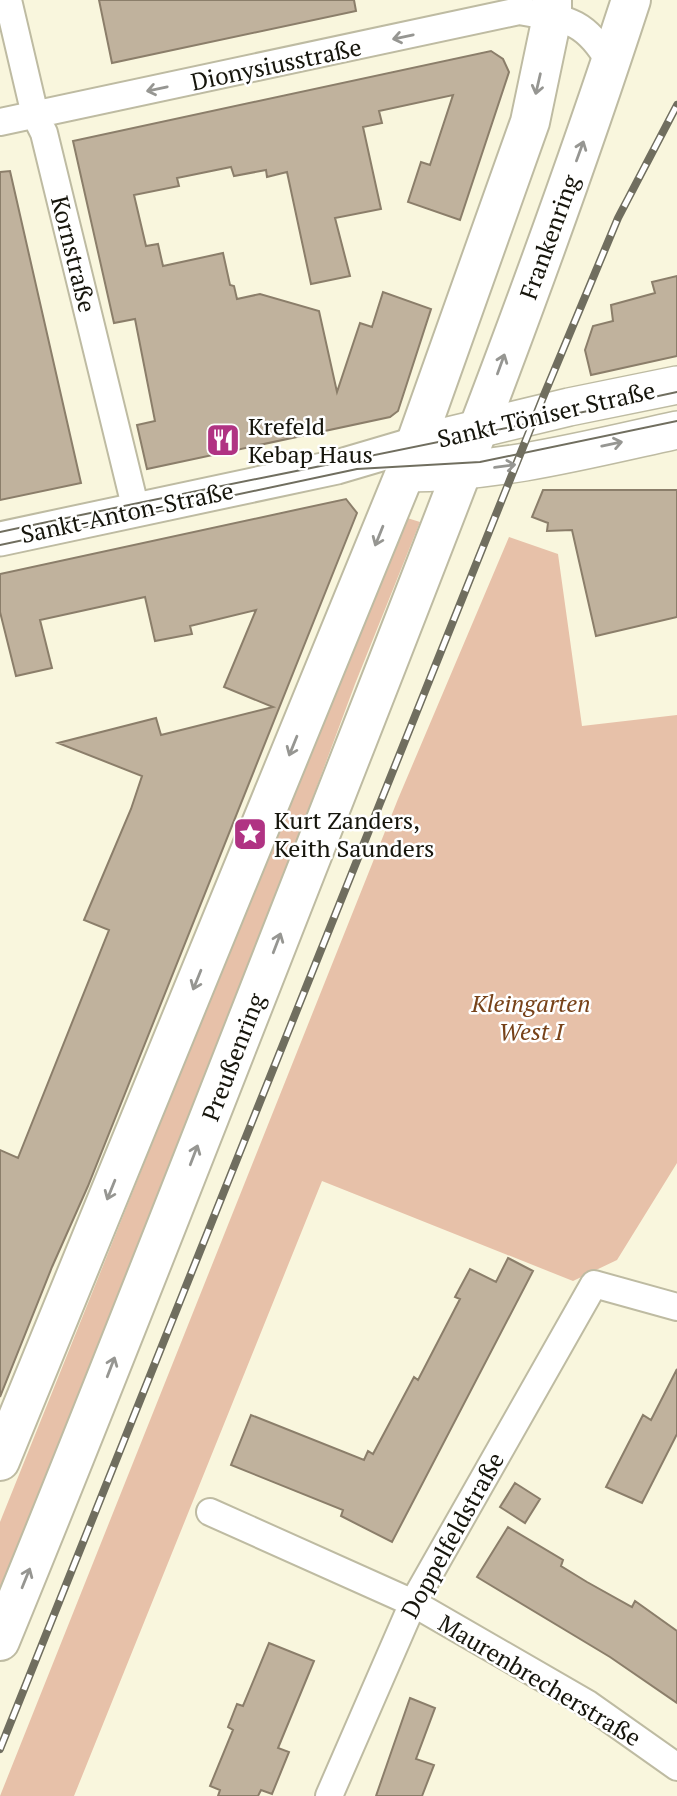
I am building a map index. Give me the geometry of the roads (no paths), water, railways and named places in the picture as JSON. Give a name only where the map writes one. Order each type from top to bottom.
[{"type":"main road","name":"Frankenring","points":[[462,472],[593,116],[631,0]]},
{"type":"main road","points":[[1,1455],[410,458],[530,122],[555,6]]},
{"type":"main road","name":"Sankt Töniser Straße","points":[[410,458],[478,428],[677,385]]},
{"type":"main road","name":"Sankt Töniser Straße","points":[[410,458],[462,472],[516,465],[677,430]]},
{"type":"main road","name":"Preußenring","points":[[0,1641],[78,1452],[462,472]]},
{"type":"street","name":"Kornstraße","points":[[8,0],[35,116],[44,134],[136,510]]},
{"type":"street","name":"Dionysiusstraße","points":[[0,122],[555,6],[599,44],[610,64]]},
{"type":"street","name":"Sankt-Anton-Straße","points":[[0,538],[337,467],[410,458]]},
{"type":"street","name":"Doppelfeldstraße","points":[[329,1796],[413,1603],[594,1284],[677,1307]]},
{"type":"street","name":"Maurenbrecherstraße","points":[[210,1512],[413,1603],[588,1704],[677,1767]]},
{"type":"tram line","points":[[0,532],[677,392]]},
{"type":"tram line","points":[[0,545],[357,469],[480,462],[677,421]]},
{"type":"railway","points":[[0,1749],[544,395],[618,218],[677,105]]},
{"type":"place","name":"Krefeld Kebap Haus","points":[[223,440]]},
{"type":"place","name":"Kurt Zanders, Keith Saunders","points":[[250,834]]},
{"type":"park label","name":"Kleingarten West I","points":[[531,1017]]}]
